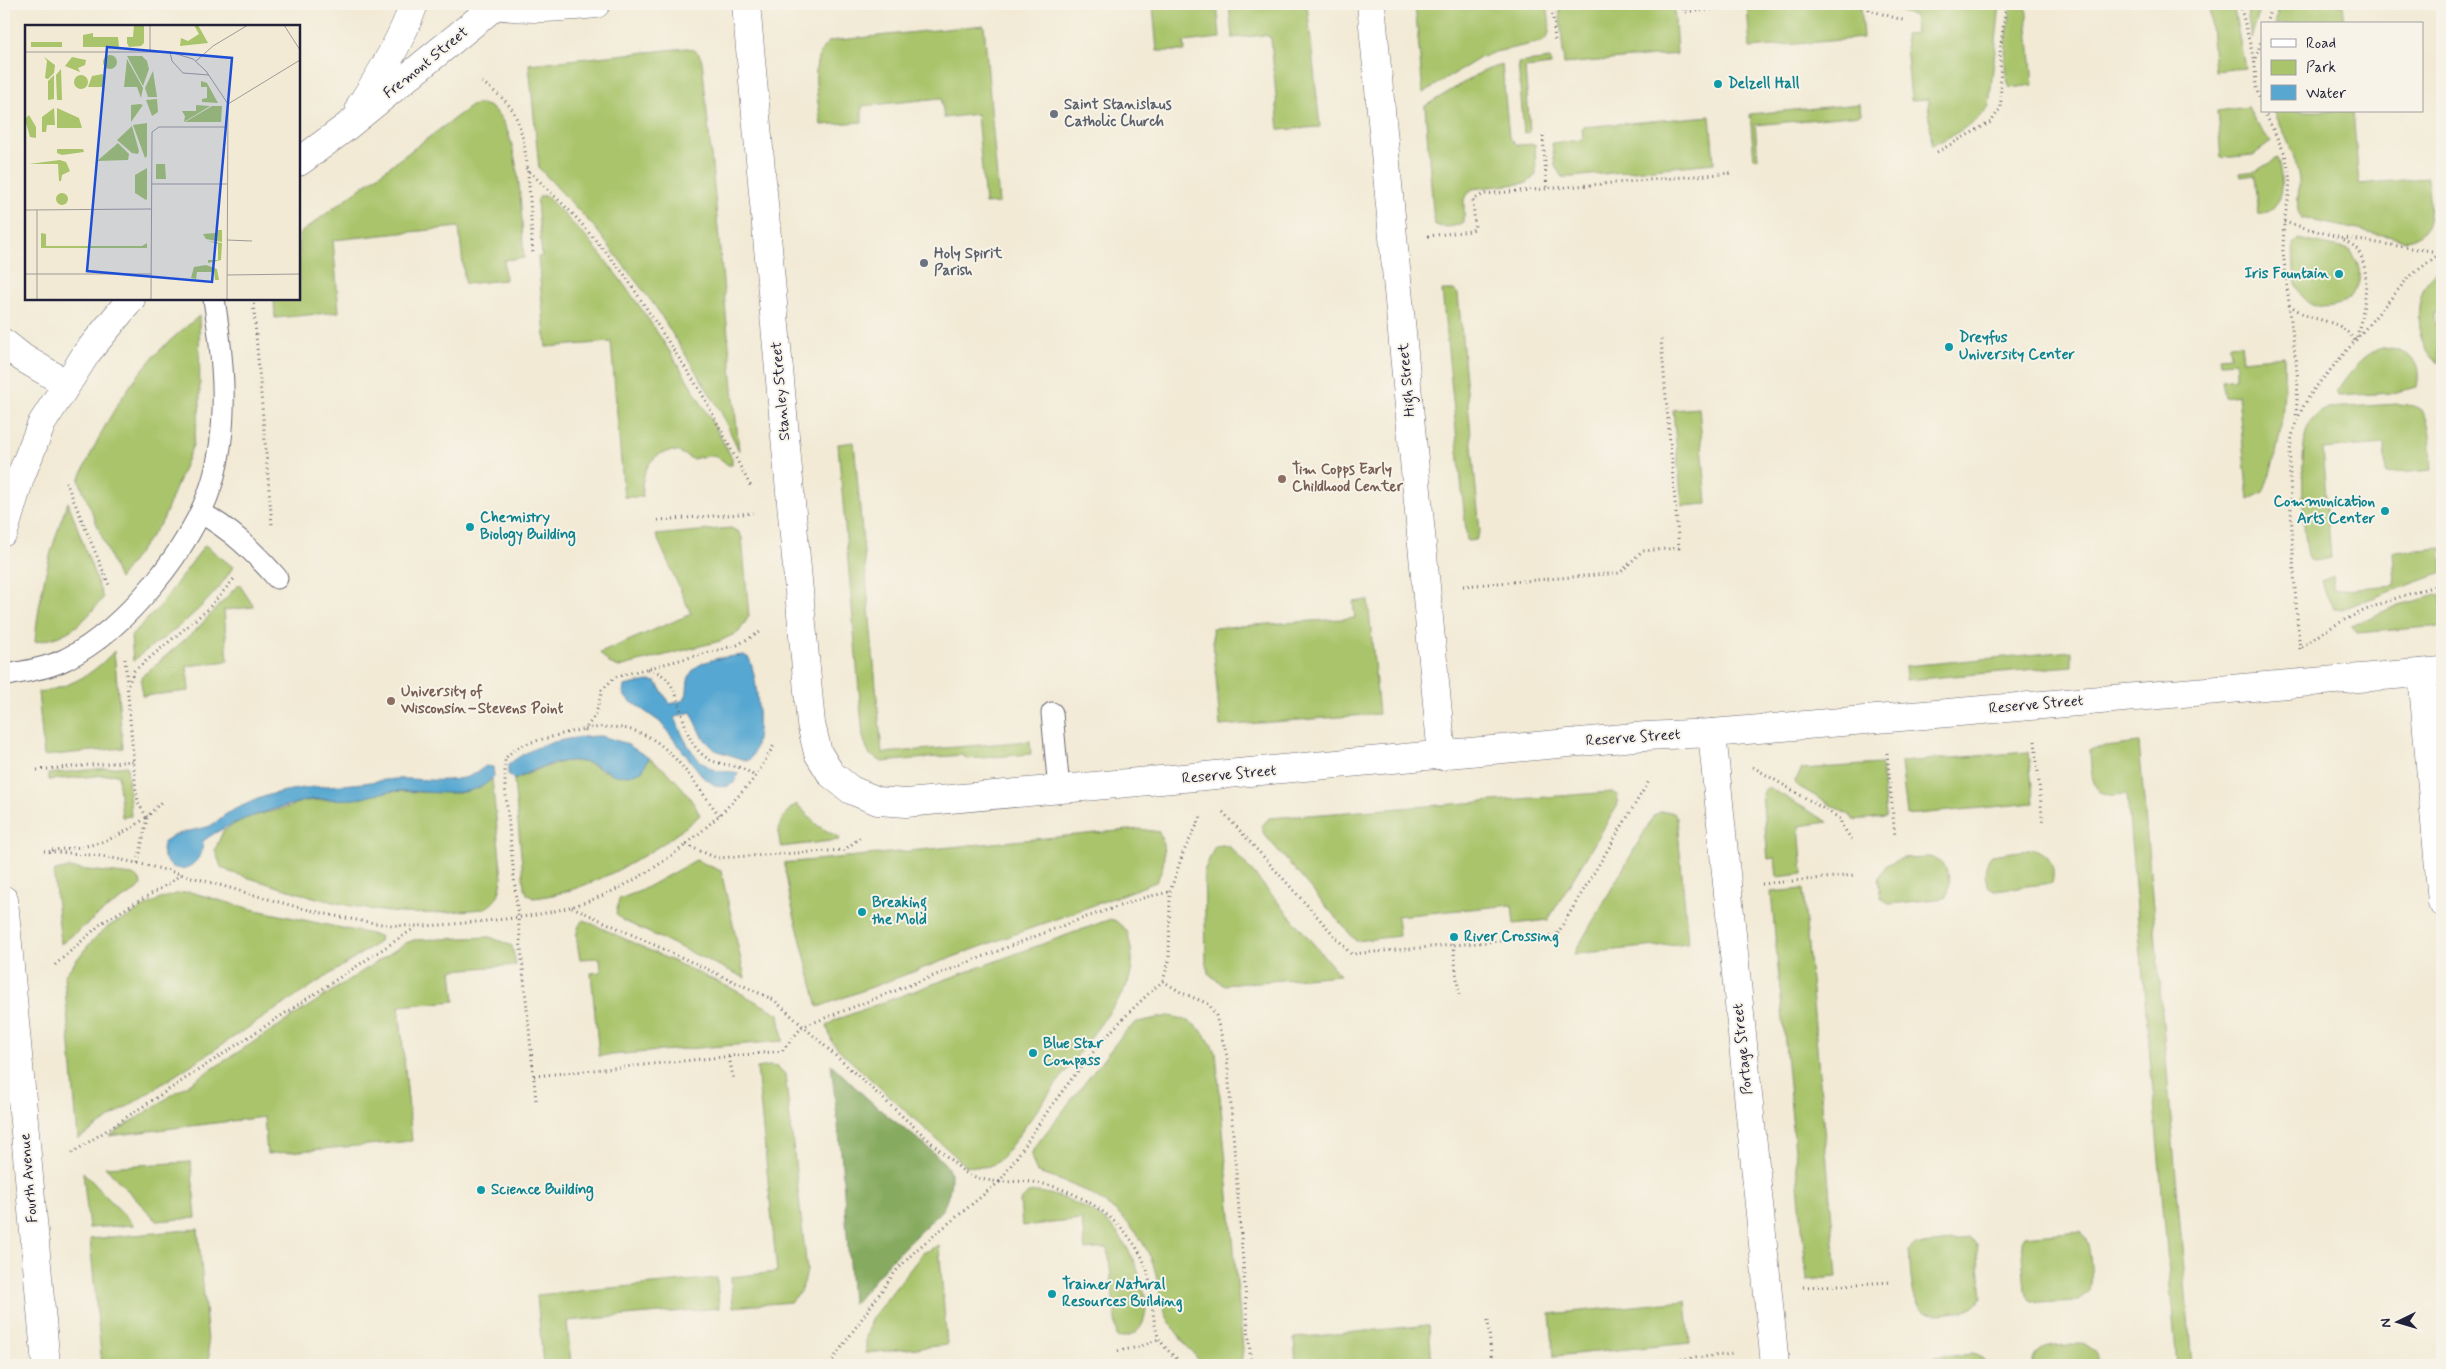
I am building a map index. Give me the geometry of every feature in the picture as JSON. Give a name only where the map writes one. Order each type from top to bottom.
[{"type":"street","points":[[345,128],[386,66],[404,33],[414,4]]},
{"type":"street","name":"Fremont Street","points":[[300,161],[345,128],[496,4],[539,9],[596,4]]},
{"type":"street","name":"Stanley Street","points":[[746,4],[811,724],[818,753],[831,774]]},
{"type":"street","name":"High Street","points":[[1371,4],[1442,756]]},
{"type":"street","points":[[4,532],[20,478],[42,423],[86,354],[130,300]]},
{"type":"street","points":[[4,343],[23,358],[67,384]]},
{"type":"street","points":[[2432,672],[2442,902]]},
{"type":"street","name":"Reserve Street","points":[[831,774],[851,790],[878,801],[906,803],[1442,756],[1646,736],[1712,733],[2432,672]]},
{"type":"street","name":"Portage Street","points":[[1712,733],[1775,1365]]},
{"type":"street","name":"Fourth Avenue","points":[[4,900],[46,1365]]},
{"type":"lane","points":[[4,676],[39,669],[64,660],[87,648],[107,632],[127,613],[166,567],[187,538],[201,513],[213,482],[219,452],[221,421],[222,385],[214,300]]},
{"type":"lane","points":[[201,513],[218,522],[253,552],[277,578]]},
{"type":"lane","points":[[1052,713],[1059,790]]},
{"type":"path","points":[[1552,4],[1555,43]]},
{"type":"path","points":[[1683,4],[1684,12],[1738,7],[1738,4]]},
{"type":"path","points":[[1868,4],[1869,10],[1906,21]]},
{"type":"path","points":[[1937,152],[1991,122],[2001,107],[2000,52],[2006,4]]},
{"type":"path","points":[[2240,4],[2255,64],[2256,87],[2261,104]]},
{"type":"path","points":[[2267,22],[2272,4]]},
{"type":"path","points":[[2255,64],[2261,41]]},
{"type":"path","points":[[482,82],[499,95],[516,117],[524,147],[533,256]]},
{"type":"path","points":[[2264,112],[2285,154],[2290,176],[2284,222],[2286,283],[2298,381],[2296,421],[2291,444],[2291,498],[2293,576],[2300,649],[2318,634],[2352,614],[2404,595],[2442,584]]},
{"type":"path","points":[[1543,136],[1547,189]]},
{"type":"path","points":[[526,168],[574,215],[624,274],[701,392],[751,487]]},
{"type":"path","points":[[1428,236],[1471,231],[1474,228],[1473,200],[1478,196],[1731,173]]},
{"type":"path","points":[[2284,222],[2341,238],[2440,252]]},
{"type":"path","points":[[2341,238],[2355,247],[2360,253],[2366,290],[2356,342]]},
{"type":"path","points":[[2296,421],[2304,404],[2315,388],[2356,342],[2409,277],[2440,252]]},
{"type":"path","points":[[253,300],[277,578]]},
{"type":"path","points":[[2289,305],[2309,317],[2332,322],[2346,329],[2356,342]]},
{"type":"path","points":[[1463,586],[1620,573],[1642,551],[1679,548],[1661,339]]},
{"type":"path","points":[[658,520],[753,513]]},
{"type":"path","points":[[127,687],[134,671],[207,610],[253,552]]},
{"type":"path","points":[[584,731],[596,714],[602,690],[614,677],[737,645],[762,631]]},
{"type":"path","points":[[647,669],[664,675],[678,700],[690,737],[704,756],[717,764],[748,770],[754,776]]},
{"type":"path","points":[[536,1100],[504,778],[505,759],[511,751],[519,746],[584,731],[610,727],[629,728],[648,734],[675,759],[719,815]]},
{"type":"path","points":[[2034,738],[2043,824]]},
{"type":"path","points":[[163,800],[147,817],[125,833],[108,842],[78,848],[44,851],[110,857],[182,874],[316,911],[382,924],[416,927],[518,918],[571,907],[629,882],[685,845],[701,833],[719,815],[754,776],[774,745]]},
{"type":"path","points":[[1887,750],[1895,837]]},
{"type":"path","points":[[37,770],[133,760],[139,805],[147,817],[138,864]]},
{"type":"path","points":[[1753,767],[1841,819],[1841,824],[1852,840]]},
{"type":"path","points":[[1223,812],[1351,954],[1556,936],[1649,780]]},
{"type":"path","points":[[829,1365],[895,1272],[938,1230],[999,1182],[1058,1097],[1096,1048],[1137,1003],[1163,980],[1169,961],[1170,892],[1183,853],[1202,815]]},
{"type":"path","points":[[685,845],[717,858],[844,850],[861,838]]},
{"type":"path","points":[[55,964],[103,922],[182,874]]},
{"type":"path","points":[[1762,884],[1855,875]]},
{"type":"path","points":[[534,1076],[782,1051],[802,1027],[1066,925],[1138,900],[1170,892]]},
{"type":"path","points":[[571,907],[774,1000],[964,1172],[980,1179],[999,1182],[1038,1182],[1089,1203],[1115,1221],[1140,1252],[1148,1273],[1159,1339],[1184,1365]]},
{"type":"path","points":[[72,1153],[416,927]]},
{"type":"path","points":[[1453,944],[1459,996]]},
{"type":"path","points":[[1163,980],[1182,993],[1208,1004],[1216,1016],[1224,1039],[1227,1056],[1251,1365]]},
{"type":"path","points":[[729,1057],[734,1081]]},
{"type":"path","points":[[1799,1288],[1892,1282]]},
{"type":"path","points":[[1488,1320],[1492,1365]]},
{"type":"path","points":[[1118,1351],[1140,1347],[1159,1339]]},
{"type":"path","points":[[1626,1365],[1733,1354]]},
{"type":"green space","points":[[1217,4],[1220,38],[1184,42],[1185,51],[1157,51],[1153,5]]},
{"type":"green space","points":[[1229,4],[1307,4],[1320,127],[1279,130],[1271,38],[1265,35],[1232,38]]},
{"type":"green space","points":[[1415,4],[1547,4],[1548,36],[1541,42],[1495,52],[1480,58],[1423,93]]},
{"type":"green space","points":[[1559,4],[1674,4],[1677,54],[1564,64]]},
{"type":"green space","points":[[1747,4],[1861,4],[1863,38],[1750,48]]},
{"type":"green space","points":[[1880,4],[2000,4],[1989,106],[1971,124],[1932,146],[1928,99],[1911,100],[1905,34],[1916,33],[1914,16]]},
{"type":"green space","points":[[2011,4],[2026,4],[2033,85],[2010,88],[2005,68],[2005,57]]},
{"type":"green space","points":[[2209,4],[2233,4],[2245,68],[2215,71]]},
{"type":"green space","points":[[2246,4],[2262,4],[2251,38]]},
{"type":"green space","points":[[2280,4],[2343,4],[2345,22],[2275,22]]},
{"type":"green space","points":[[984,25],[999,203],[985,204],[977,114],[944,118],[941,98],[862,106],[862,122],[821,125],[816,68],[823,48],[830,41]]},
{"type":"green space","points":[[687,48],[698,52],[703,65],[739,451],[720,410],[655,306],[595,228],[539,168],[529,64]]},
{"type":"green space","points":[[1550,59],[1551,65],[1525,68],[1530,132],[1524,133],[1518,63]]},
{"type":"green space","points":[[1502,65],[1509,137],[1517,145],[1535,144],[1536,175],[1527,183],[1472,189],[1464,199],[1464,222],[1449,227],[1437,226],[1434,224],[1425,106],[1483,71]]},
{"type":"green space","points":[[478,104],[493,109],[504,123],[512,144],[517,169],[524,258],[504,260],[505,280],[465,284],[459,227],[333,240],[339,312],[275,318],[274,300],[300,300],[300,233],[471,106]]},
{"type":"green space","points":[[1860,104],[1861,115],[1755,125],[1758,158],[1754,159],[1750,114]]},
{"type":"green space","points":[[2248,107],[2255,121],[2271,142],[2253,155],[2221,158],[2217,111]]},
{"type":"green space","points":[[2274,112],[2353,112],[2359,184],[2427,178],[2429,216],[2423,232],[2416,237],[2406,240],[2301,218],[2298,210],[2299,180],[2289,145]]},
{"type":"green space","points":[[1710,116],[1714,163],[1571,177],[1562,177],[1555,166],[1552,143],[1583,140],[1582,127]]},
{"type":"green space","points":[[2277,158],[2281,175],[2278,200],[2268,212],[2259,215],[2255,175],[2241,177],[2240,173],[2256,171]]},
{"type":"green space","points":[[540,196],[546,196],[599,252],[636,301],[702,404],[732,458],[732,465],[728,465],[713,456],[693,459],[675,451],[664,452],[657,456],[647,467],[642,489],[643,497],[624,497],[611,342],[546,347],[538,257],[542,256],[537,202]]},
{"type":"green space","points":[[2298,239],[2350,250],[2358,267],[2359,282],[2353,294],[2343,302],[2330,306],[2317,306],[2305,299],[2297,287],[2295,277],[2293,244]]},
{"type":"green space","points":[[2442,267],[2442,312],[2435,313],[2439,363],[2430,355],[2423,343],[2419,329],[2418,314],[2420,299],[2425,286],[2432,275]]},
{"type":"green space","points":[[1442,290],[1454,290],[1458,294],[1480,532],[1476,540],[1467,541]]},
{"type":"green space","points":[[199,316],[200,405],[193,445],[163,520],[119,579],[79,480],[113,412],[134,380],[159,351]]},
{"type":"green space","points":[[2241,344],[2243,360],[2284,356],[2283,408],[2274,459],[2263,492],[2248,500],[2238,395],[2225,397],[2222,380],[2236,378],[2236,362],[2221,363],[2220,357],[2230,356],[2229,345]]},
{"type":"green space","points":[[2382,348],[2399,351],[2411,358],[2418,370],[2417,387],[2393,393],[2338,396],[2336,392],[2356,366],[2368,355]]},
{"type":"green space","points":[[2399,404],[2411,406],[2422,411],[2428,422],[2432,470],[2386,474],[2384,444],[2322,449],[2331,558],[2313,561],[2309,559],[2305,532],[2303,454],[2310,422],[2328,408]]},
{"type":"green space","points":[[1699,408],[1707,504],[1682,506],[1673,410]]},
{"type":"green space","points":[[854,442],[882,753],[1030,741],[1031,754],[968,759],[962,755],[882,762],[869,754],[863,737],[838,444]]},
{"type":"green space","points":[[68,502],[103,598],[74,628],[57,637],[35,642],[39,606],[46,571]]},
{"type":"green space","points":[[731,528],[740,533],[742,538],[749,616],[739,632],[720,641],[619,667],[609,663],[600,653],[691,614],[656,535]]},
{"type":"green space","points":[[205,545],[233,567],[221,585],[198,609],[173,631],[133,661],[131,636],[159,607]]},
{"type":"green space","points":[[2442,548],[2442,573],[2342,609],[2334,609],[2326,595],[2322,581],[2333,576],[2333,590],[2395,585],[2393,552]]},
{"type":"green space","points":[[239,584],[254,607],[224,610],[228,661],[187,666],[189,691],[142,696],[141,677],[196,630]]},
{"type":"green space","points":[[2442,594],[2442,626],[2357,633],[2351,626],[2398,605]]},
{"type":"green space","points":[[1368,600],[1379,714],[1220,726],[1212,628],[1355,618],[1353,602]]},
{"type":"green space","points":[[114,651],[123,748],[44,756],[38,692],[60,687],[80,679],[98,667]]},
{"type":"green space","points":[[2072,651],[2072,666],[1906,680],[1905,666]]},
{"type":"green space","points":[[2139,743],[2192,1365],[2177,1365],[2127,794],[2107,795],[2101,793],[2094,783],[2091,768],[2090,749]]},
{"type":"green space","points":[[2028,752],[2034,803],[1907,815],[1901,762]]},
{"type":"green space","points":[[649,758],[678,783],[700,815],[644,856],[599,879],[554,895],[533,898],[527,894],[524,886],[514,780],[539,769],[569,760],[588,763],[603,771],[642,771]]},
{"type":"green space","points":[[1881,764],[1886,817],[1853,820],[1852,817],[1796,785],[1795,781],[1802,769]]},
{"type":"green space","points":[[127,766],[131,816],[122,817],[118,774],[49,780],[48,774]]},
{"type":"green space","points":[[492,779],[502,878],[495,900],[483,909],[412,913],[380,911],[336,903],[230,872],[221,867],[215,850],[223,831],[245,818],[290,807],[302,801],[362,798],[384,791],[459,793],[475,788]]},
{"type":"green space","points":[[1766,788],[1770,788],[1828,822],[1799,826],[1803,874],[1777,877],[1775,858],[1768,859],[1762,794]]},
{"type":"green space","points":[[1612,792],[1618,795],[1616,808],[1548,920],[1514,924],[1512,905],[1397,916],[1399,936],[1356,941],[1264,834],[1261,827],[1269,818]]},
{"type":"green space","points":[[795,805],[798,805],[818,826],[840,838],[839,840],[781,847],[780,824]]},
{"type":"green space","points":[[1660,812],[1674,812],[1677,818],[1688,943],[1574,954],[1654,815]]},
{"type":"green space","points":[[1139,829],[1159,832],[1161,838],[1164,857],[1162,870],[1156,882],[818,1007],[790,899],[784,863]]},
{"type":"green space","points":[[1223,845],[1230,847],[1243,861],[1340,975],[1223,985],[1208,973],[1206,961],[1204,871],[1215,846]]},
{"type":"green space","points":[[2033,849],[2044,853],[2048,857],[2053,871],[2052,883],[1995,890],[1989,887],[1985,870],[1987,862],[1992,855]]},
{"type":"green space","points":[[1931,857],[1942,864],[1948,874],[1949,886],[1945,898],[1890,904],[1881,898],[1878,879],[1886,865],[1903,858]]},
{"type":"green space","points":[[696,860],[721,871],[745,978],[622,920],[616,914],[619,899],[640,891]]},
{"type":"green space","points":[[69,868],[133,875],[140,880],[141,885],[137,890],[106,909],[61,944],[54,877],[55,871]]},
{"type":"green space","points":[[1803,889],[1837,1277],[1807,1280],[1771,892]]},
{"type":"green space","points":[[190,892],[251,909],[380,936],[379,942],[78,1139],[64,976],[92,942],[112,924],[158,900]]},
{"type":"green space","points":[[584,920],[733,989],[779,1014],[783,1041],[599,1056],[591,973],[601,972],[600,958],[580,959],[577,933],[580,924]]},
{"type":"green space","points":[[1108,920],[1116,921],[1127,931],[1132,968],[1127,985],[1116,1003],[1010,1147],[992,1165],[981,1167],[966,1166],[832,1042],[827,1026],[835,1020]]},
{"type":"green space","points":[[490,937],[512,946],[516,965],[452,970],[455,1001],[399,1006],[412,1141],[267,1154],[264,1117],[109,1136],[406,943],[414,940]]},
{"type":"green space","points":[[1169,1016],[1186,1020],[1198,1027],[1216,1053],[1243,1349],[1241,1365],[1203,1365],[1168,1319],[1161,1300],[1154,1267],[1136,1232],[1108,1205],[1092,1195],[1074,1186],[1037,1173],[1031,1156],[1034,1148],[1123,1034],[1137,1022]]},
{"type":"green space","points":[[831,1064],[878,1108],[939,1158],[951,1176],[947,1200],[943,1209],[890,1261],[856,1302],[852,1303],[841,1152]]},
{"type":"green space","points":[[778,1067],[785,1074],[807,1270],[802,1288],[790,1302],[733,1307],[731,1277],[777,1272],[757,1068]]},
{"type":"green space","points":[[191,1162],[196,1218],[157,1221],[105,1167]]},
{"type":"green space","points":[[83,1172],[134,1225],[89,1228]]},
{"type":"green space","points":[[1039,1192],[1068,1200],[1086,1208],[1111,1226],[1119,1235],[1127,1247],[1141,1278],[1145,1295],[1146,1310],[1143,1323],[1135,1333],[1117,1338],[1108,1248],[1085,1250],[1082,1220],[1022,1226],[1020,1201],[1028,1193]]},
{"type":"green space","points":[[198,1229],[210,1365],[102,1365],[90,1239]]},
{"type":"green space","points":[[2081,1231],[2089,1251],[2091,1270],[2090,1292],[2078,1301],[2039,1303],[2031,1300],[2025,1290],[2021,1241],[2024,1236]]},
{"type":"green space","points":[[1970,1239],[1977,1245],[1982,1297],[1980,1301],[1969,1310],[1961,1312],[1936,1314],[1922,1310],[1914,1296],[1909,1250],[1914,1245]]},
{"type":"green space","points":[[939,1245],[947,1345],[866,1353],[866,1338],[871,1319],[923,1253]]},
{"type":"green space","points":[[717,1278],[719,1308],[567,1321],[571,1365],[543,1365],[537,1295]]},
{"type":"green space","points":[[1686,1301],[1690,1343],[1554,1356],[1550,1314]]},
{"type":"green space","points":[[1429,1325],[1432,1365],[1296,1365],[1294,1338]]},
{"type":"green space","points":[[2061,1344],[2085,1344],[2095,1351],[2099,1365],[2033,1365],[2034,1357],[2038,1351],[2044,1348]]},
{"type":"green space","points":[[1973,1353],[1979,1355],[1988,1365],[1924,1365],[1933,1357]]},
{"type":"water","points":[[744,655],[749,658],[752,667],[758,712],[757,742],[753,754],[748,761],[715,750],[704,739],[691,712],[675,717],[685,740],[700,761],[715,770],[738,773],[735,782],[726,787],[715,785],[704,778],[660,722],[626,698],[623,692],[624,686],[648,681],[656,682],[670,704],[684,700],[689,677],[698,666],[713,660]]},
{"type":"water","points":[[601,736],[625,743],[649,758],[642,771],[624,776],[613,774],[588,763],[569,761],[550,764],[514,780],[508,774],[508,765],[518,757],[540,746],[576,738]]},
{"type":"water","points":[[486,766],[493,767],[494,776],[486,784],[475,789],[450,793],[394,791],[354,799],[308,800],[250,817],[226,827],[203,841],[202,850],[198,858],[187,867],[181,869],[174,868],[164,857],[162,849],[164,842],[170,838],[178,834],[210,826],[226,814],[265,796],[302,788],[395,779],[455,779],[469,776]]},
{"type":"place","name":"Delzell Hall","points":[[1718,84]]},
{"type":"place","name":"Saint Stanislaus Catholic Church","points":[[1054,114]]},
{"type":"place","name":"Holy Spirit Parish","points":[[924,263]]},
{"type":"place","name":"Iris Fountain","points":[[2339,274]]},
{"type":"place","name":"Dreyfus University Center","points":[[1949,347]]},
{"type":"place","name":"Tim Copps Early Childhood Center","points":[[1282,479]]},
{"type":"place","name":"Communication Arts Center","points":[[2385,511]]},
{"type":"place","name":"Chemistry Biology Building","points":[[470,527]]},
{"type":"place","name":"University of Wisconsin–Stevens Point","points":[[391,701]]},
{"type":"place","name":"Breaking the Mold","points":[[862,912]]},
{"type":"place","name":"River Crossing","points":[[1454,937]]},
{"type":"place","name":"Blue Star Compass","points":[[1033,1053]]},
{"type":"place","name":"Science Building","points":[[481,1190]]},
{"type":"place","name":"Trainer Natural Resources Building","points":[[1052,1294]]}]
